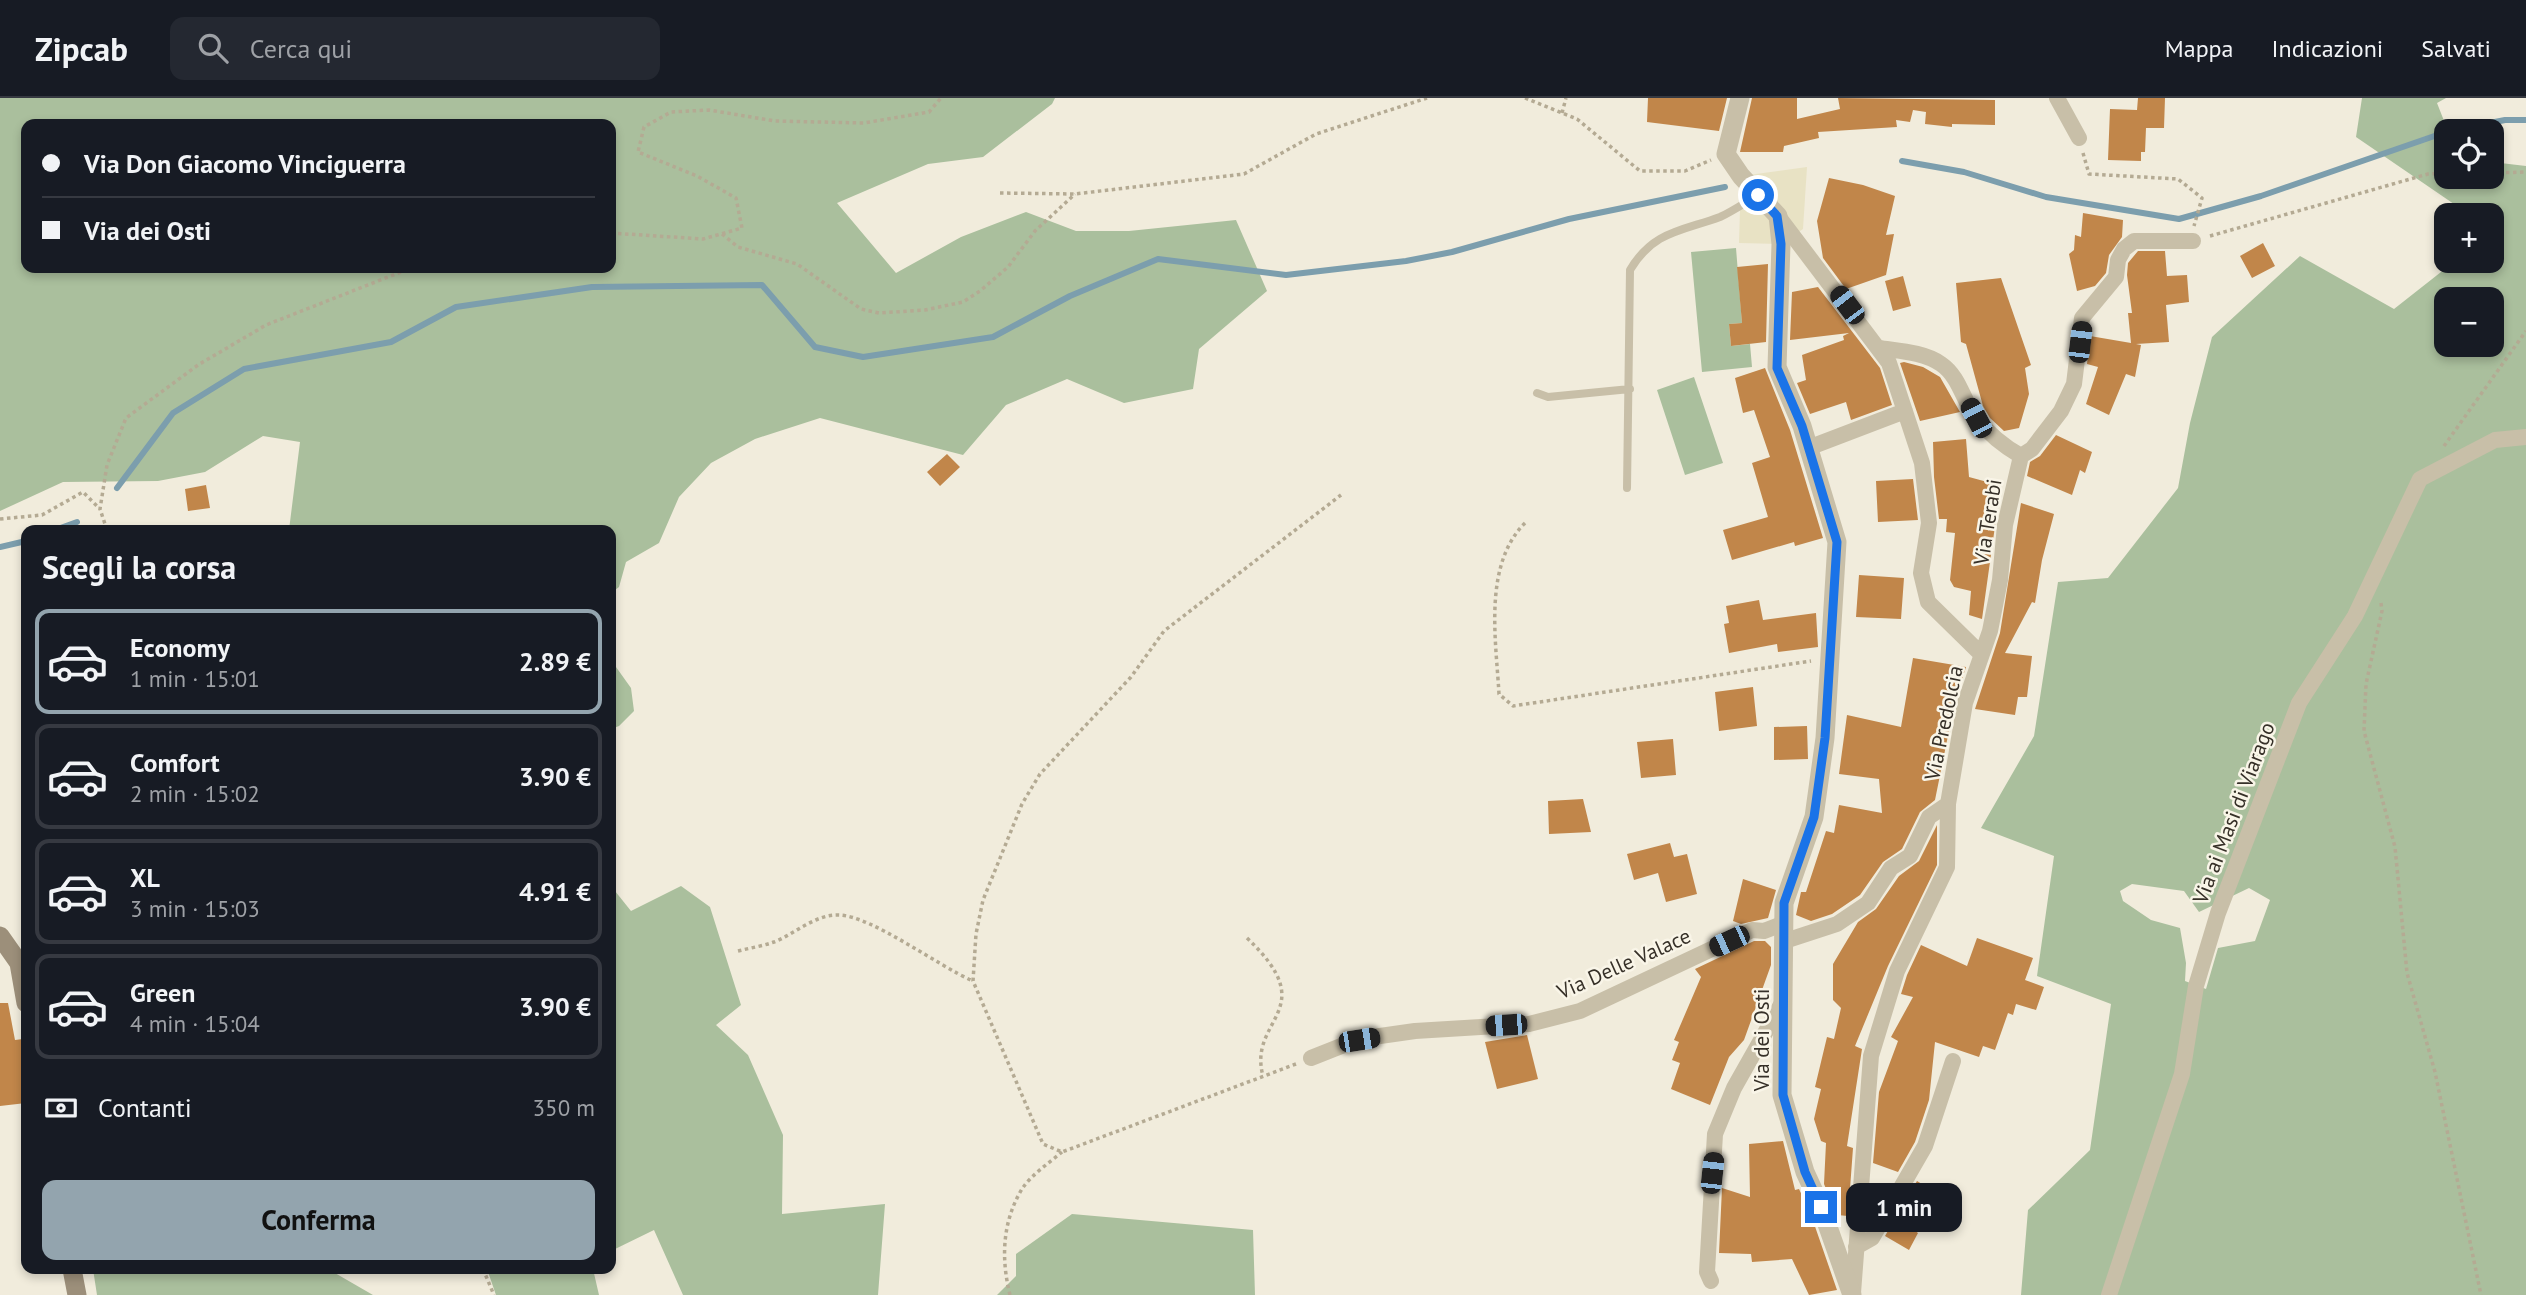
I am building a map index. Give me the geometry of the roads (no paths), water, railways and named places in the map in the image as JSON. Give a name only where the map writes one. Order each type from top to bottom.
[{"type":"main road","points":[[0,936],[19,963],[21,974]]},
{"type":"main road","points":[[73,1274],[77,1295]]},
{"type":"street","points":[[1740,98],[1726,154],[1777,216]]},
{"type":"street","points":[[2057,98],[2079,138]]},
{"type":"street","name":"Via Predolcia","points":[[1777,216],[1889,363],[1922,463],[1929,523],[1921,573],[1928,602],[1981,654],[1965,703],[1948,804],[1947,867],[1897,971],[1871,1056],[1852,1295]]},
{"type":"street","name":"Via dei Osti","points":[[1777,216],[1781,244],[1777,368],[1808,448],[1837,542],[1825,738],[1814,817],[1784,903],[1783,1095],[1805,1172],[1821,1207],[1852,1295]]},
{"type":"street","points":[[2021,456],[2032,449],[2061,411],[2074,384],[2082,318],[2116,277],[2118,260],[2124,249],[2134,241],[2193,236]]},
{"type":"street","name":"Via Terabi","points":[[1879,348],[1911,352],[1940,363],[1953,375],[1976,418],[2006,448],[2021,456],[2005,524],[2000,580],[1990,631],[1981,654]]},
{"type":"street","points":[[1808,448],[1905,411]]},
{"type":"street","name":"Via ai Masi di Viarago","points":[[2109,1295],[2182,1073],[2196,986],[2218,913],[2299,703],[2355,615],[2378,573],[2420,479],[2495,440],[2526,437]]},
{"type":"street","name":"Via Delle Valace","points":[[1311,1058],[1359,1040],[1415,1031],[1529,1024],[1580,1012],[1752,930],[1785,932],[1837,924],[1868,903],[1891,868],[1910,856],[1929,817],[1948,804]]},
{"type":"street","points":[[1711,1281],[1707,1272],[1715,1134],[1734,1088],[1784,1001]]},
{"type":"street","points":[[1856,1247],[1872,1238],[1925,1146],[1952,1061]]},
{"type":"lane","points":[[1627,488],[1630,270],[1643,248],[1682,227],[1721,216],[1758,195]]},
{"type":"lane","points":[[1537,393],[1548,397],[1630,389]]},
{"type":"waterway","points":[[2504,120],[2526,120]]},
{"type":"waterway","points":[[1902,161],[1964,172],[2046,197],[2179,219],[2261,196],[2434,136]]},
{"type":"waterway","points":[[117,488],[173,413],[244,369],[391,342],[456,307],[592,287],[762,285],[815,347],[863,357],[993,337],[1070,296],[1158,259],[1286,275],[1406,261],[1452,252],[1569,219],[1725,187]]},
{"type":"waterway","points":[[69,525],[77,522]]},
{"type":"waterway","points":[[0,547],[21,542]]}]
